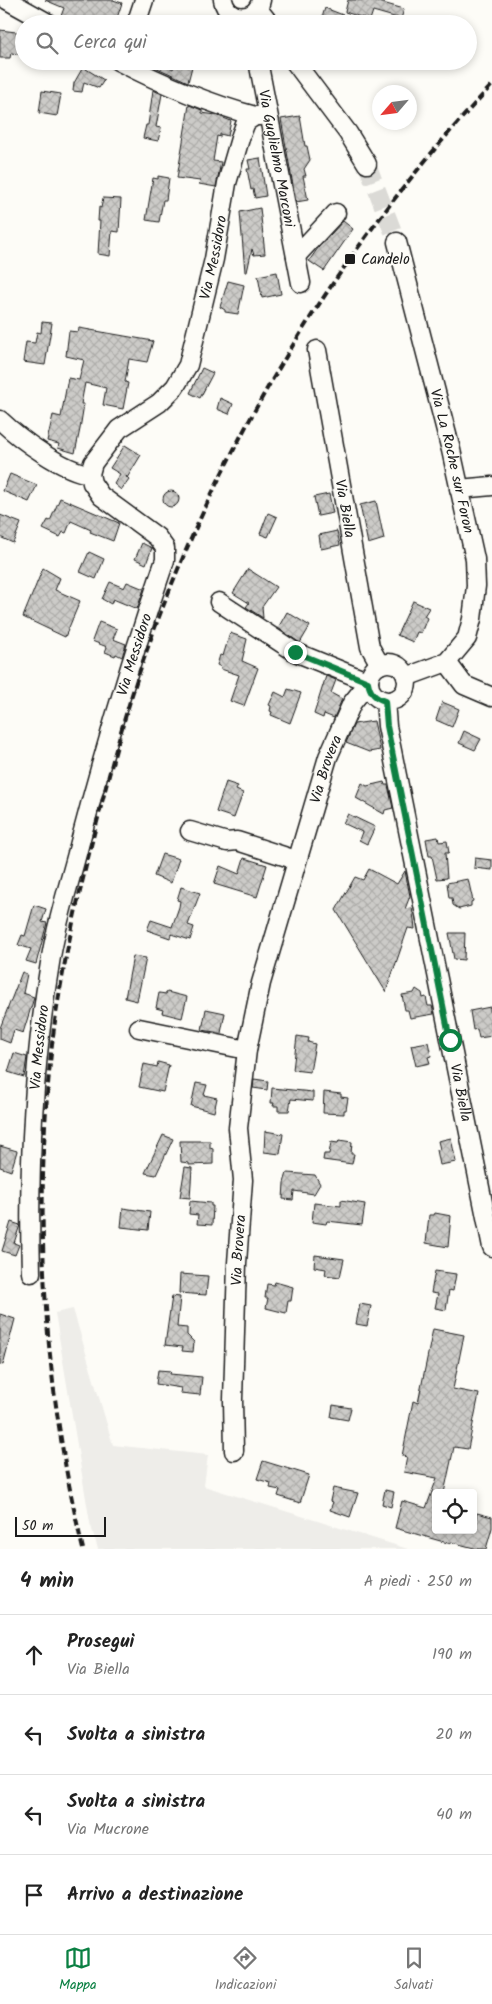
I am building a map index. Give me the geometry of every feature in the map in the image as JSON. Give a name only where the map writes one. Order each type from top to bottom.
[{"type":"street","points":[[7,0],[34,15]]},
{"type":"street","points":[[139,15],[144,0]]},
{"type":"street","points":[[223,0],[226,9],[233,15]]},
{"type":"street","points":[[251,15],[259,4]]},
{"type":"street","points":[[259,4],[265,15]]},
{"type":"street","points":[[137,70],[183,92],[225,108],[262,116]]},
{"type":"street","name":"Via Guglielmo Marconi","points":[[259,70],[262,116],[301,283]]},
{"type":"street","points":[[301,70],[348,132],[367,164]]},
{"type":"street","name":"Via Messidoro","points":[[31,1273],[29,1211],[34,1101],[50,962],[98,775],[140,633],[165,560],[165,548],[157,536],[101,496],[92,483],[90,474],[93,463],[119,429],[159,403],[175,387],[188,365],[214,258],[226,191],[240,135],[246,122],[262,116]]},
{"type":"street","name":"Via Guglielmo Marconi","points":[[296,256],[336,213]]},
{"type":"street","name":"Via La Roche sur Foron","points":[[397,242],[406,270],[475,559],[476,586],[472,619],[467,638],[447,662]]},
{"type":"street","name":"Via Biella","points":[[317,350],[370,647],[380,665]]},
{"type":"street","points":[[0,420],[14,433],[40,451],[78,473],[90,474]]},
{"type":"street","points":[[460,490],[492,486]]},
{"type":"street","points":[[220,602],[295,652],[369,685],[375,697],[385,701],[396,700],[404,692],[407,682],[406,677],[398,666],[386,663],[380,665],[372,672],[369,685]]},
{"type":"street","points":[[406,677],[447,662],[464,685],[492,697]]},
{"type":"street","name":"Via Brovera","points":[[234,1451],[237,1263],[243,1180],[238,1128],[247,1050],[262,982],[325,765],[337,734],[360,693],[369,685]]},
{"type":"street","name":"Via Biella","points":[[385,701],[387,726],[492,1247]]},
{"type":"street","points":[[190,830],[227,842],[236,840],[296,860]]},
{"type":"street","points":[[139,1028],[247,1050]]},
{"type":"shaded area","points":[[73,1309],[113,1445],[208,1455],[204,1486],[408,1549],[98,1549],[90,1523],[55,1313]]},
{"type":"building","points":[[45,0],[113,0],[122,3],[118,15],[61,15],[64,8]]},
{"type":"building","points":[[348,0],[372,0],[404,9],[402,15],[387,15],[373,11],[372,15],[354,15],[345,12]]},
{"type":"building","points":[[325,8],[343,15],[323,15]]},
{"type":"building","points":[[0,30],[15,32],[15,54],[11,53],[10,58],[0,58]]},
{"type":"building","points":[[81,70],[88,70],[104,80],[99,88],[84,82],[82,92],[73,91],[74,83]]},
{"type":"building","points":[[162,70],[191,70],[188,82]]},
{"type":"building","points":[[153,90],[162,94],[156,127],[161,128],[158,141],[143,138],[146,125],[148,125]]},
{"type":"building","points":[[42,91],[61,94],[57,116],[39,113]]},
{"type":"building","points":[[189,105],[202,110],[202,113],[216,115],[231,121],[228,136],[220,134],[220,137],[217,136],[213,161],[221,162],[216,187],[199,184],[200,181],[177,178]]},
{"type":"building","points":[[300,116],[305,146],[307,146],[310,160],[304,169],[306,176],[303,176],[308,200],[296,202],[281,119]]},
{"type":"building","points":[[260,158],[266,196],[255,198],[253,189],[251,190],[247,169],[250,169],[248,160]]},
{"type":"building","points":[[158,176],[169,178],[166,200],[163,200],[159,222],[146,220],[153,178],[158,179]]},
{"type":"building","points":[[103,198],[121,199],[119,232],[112,231],[110,256],[98,254],[99,207],[101,208]]},
{"type":"building","points":[[260,208],[265,254],[254,255],[252,249],[247,272],[245,272],[240,212]]},
{"type":"building","points":[[343,221],[353,229],[324,271],[309,261],[318,248]]},
{"type":"building","points":[[277,272],[281,294],[262,298],[258,276]]},
{"type":"building","points":[[228,281],[244,285],[238,314],[225,312],[220,307]]},
{"type":"building","points":[[42,322],[52,323],[45,365],[23,362],[26,342],[35,343],[37,332],[41,333]]},
{"type":"building","points":[[79,328],[153,341],[147,362],[129,359],[125,382],[128,383],[123,409],[103,405],[106,388],[85,383],[81,404],[84,404],[75,453],[58,448],[59,444],[47,441],[53,415],[61,417],[68,378],[79,380],[84,360],[66,356],[69,331],[78,332]]},
{"type":"building","points":[[202,368],[213,373],[200,398],[190,393]]},
{"type":"building","points":[[220,398],[233,404],[229,414],[217,409]]},
{"type":"building","points":[[125,445],[141,455],[121,490],[114,484],[120,474],[110,468]]},
{"type":"building","points":[[10,474],[37,485],[29,502],[3,491]]},
{"type":"building","points":[[171,491],[179,499],[171,507],[163,499]]},
{"type":"building","points":[[329,494],[333,513],[318,516],[314,497]]},
{"type":"building","points":[[60,498],[119,523],[113,541],[90,532],[91,530],[71,521],[66,533],[63,532],[60,537],[43,529],[48,520],[50,521]]},
{"type":"building","points":[[376,501],[384,539],[368,544],[360,505]]},
{"type":"building","points":[[268,513],[277,517],[268,537],[260,534]]},
{"type":"building","points":[[0,515],[21,523],[13,543],[0,537]]},
{"type":"building","points":[[337,531],[340,545],[321,549],[319,535]]},
{"type":"building","points":[[142,543],[152,548],[146,564],[135,559]]},
{"type":"building","points":[[89,552],[104,559],[96,579],[80,572]]},
{"type":"building","points":[[43,568],[60,578],[55,590],[80,601],[65,637],[23,617]]},
{"type":"building","points":[[248,569],[276,587],[262,607],[263,618],[246,607],[249,603],[233,593]]},
{"type":"building","points":[[110,582],[124,588],[127,582],[144,589],[137,609],[113,599],[111,604],[102,599]]},
{"type":"building","points":[[413,601],[429,608],[424,616],[427,618],[421,633],[417,632],[413,642],[397,635]]},
{"type":"building","points":[[287,612],[310,626],[300,643],[278,628]]},
{"type":"building","points":[[99,622],[117,629],[113,639],[126,644],[122,657],[105,652],[107,647],[92,641]]},
{"type":"building","points":[[230,633],[247,639],[242,661],[258,668],[244,706],[230,701],[239,675],[221,669],[217,665],[220,655],[223,656]]},
{"type":"building","points":[[326,676],[336,680],[331,693],[342,699],[334,718],[324,714],[323,718],[314,714]]},
{"type":"building","points":[[288,689],[301,693],[290,723],[271,715],[271,706],[269,705],[275,692],[285,697]]},
{"type":"building","points":[[442,702],[459,709],[452,727],[436,720]]},
{"type":"building","points":[[374,721],[380,750],[369,752],[346,743],[354,724]]},
{"type":"building","points":[[464,731],[481,739],[475,750],[459,743]]},
{"type":"building","points":[[226,782],[238,786],[236,790],[243,793],[234,818],[216,812]]},
{"type":"building","points":[[384,782],[385,785],[388,785],[393,808],[385,810],[384,814],[356,798],[362,783],[367,786]]},
{"type":"building","points":[[348,814],[375,827],[367,844],[359,840],[362,832],[343,823]]},
{"type":"building","points":[[438,837],[439,842],[447,841],[449,853],[445,853],[447,878],[437,879],[432,856],[429,856],[426,839]]},
{"type":"building","points":[[162,854],[179,859],[171,883],[154,876]]},
{"type":"building","points":[[244,858],[267,865],[257,897],[214,884],[220,866],[239,874]]},
{"type":"building","points":[[475,858],[492,860],[492,870],[474,868]]},
{"type":"building","points":[[369,869],[397,884],[405,871],[410,896],[405,909],[412,908],[414,920],[415,929],[408,928],[386,992],[336,910],[355,877],[363,880]]},
{"type":"building","points":[[468,879],[473,901],[471,906],[459,909],[453,905],[452,898],[449,898],[447,883]]},
{"type":"building","points":[[181,887],[200,893],[188,925],[194,927],[190,940],[171,934],[170,938],[147,930],[151,920],[172,927],[179,907],[180,901],[177,900]]},
{"type":"building","points":[[34,905],[46,909],[42,922],[47,923],[36,964],[26,961],[31,949],[18,945],[22,935],[25,936]]},
{"type":"building","points":[[449,933],[465,933],[464,960],[454,959]]},
{"type":"building","points":[[133,956],[146,958],[137,1001],[125,998]]},
{"type":"building","points":[[22,972],[27,974],[23,993],[34,997],[23,1033],[14,1030],[10,1043],[0,1039],[0,1028]]},
{"type":"building","points":[[416,989],[422,993],[423,998],[426,997],[428,1006],[432,1006],[434,1014],[410,1018],[408,1010],[405,1010],[402,995],[414,993]]},
{"type":"building","points":[[167,992],[187,997],[182,1018],[162,1013],[163,1010],[156,1008],[159,993],[166,994]]},
{"type":"building","points":[[490,1007],[492,1036],[479,1038],[477,1029],[473,1030],[470,1011]]},
{"type":"building","points":[[206,1009],[225,1013],[221,1033],[202,1030]]},
{"type":"building","points":[[297,1036],[309,1038],[308,1042],[315,1044],[310,1072],[293,1070]]},
{"type":"building","points":[[428,1042],[431,1056],[428,1057],[430,1063],[416,1066],[411,1045]]},
{"type":"building","points":[[14,1053],[27,1057],[24,1077],[8,1072]]},
{"type":"building","points":[[158,1062],[169,1065],[163,1092],[139,1087],[144,1064],[157,1067]]},
{"type":"building","points":[[254,1079],[268,1081],[267,1090],[253,1088]]},
{"type":"building","points":[[196,1083],[207,1085],[204,1095],[217,1098],[214,1112],[191,1106]]},
{"type":"building","points":[[272,1088],[313,1092],[313,1101],[291,1099],[289,1111],[278,1111],[278,1106],[273,1106],[274,1103],[271,1103]]},
{"type":"building","points":[[324,1092],[341,1094],[341,1097],[348,1098],[344,1114],[323,1113]]},
{"type":"building","points":[[265,1131],[283,1134],[280,1154],[264,1152]]},
{"type":"building","points":[[163,1135],[173,1139],[156,1175],[145,1173]]},
{"type":"building","points":[[451,1138],[456,1162],[440,1165],[437,1150],[440,1149],[438,1141]]},
{"type":"building","points":[[339,1140],[352,1142],[351,1154],[354,1154],[352,1164],[323,1160],[324,1154],[329,1154],[331,1142],[338,1143]]},
{"type":"building","points":[[180,1141],[210,1141],[210,1148],[213,1149],[213,1164],[189,1165],[189,1163],[181,1162]]},
{"type":"building","points":[[0,1146],[17,1151],[11,1171],[0,1167]]},
{"type":"building","points":[[185,1167],[192,1168],[190,1198],[180,1197]]},
{"type":"building","points":[[287,1173],[315,1175],[320,1184],[314,1194],[294,1191],[293,1200],[283,1199]]},
{"type":"building","points":[[341,1200],[365,1204],[362,1225],[327,1221],[326,1224],[312,1222],[314,1203],[341,1206]]},
{"type":"building","points":[[190,1201],[211,1203],[211,1206],[213,1206],[212,1225],[197,1224],[198,1215],[189,1214]]},
{"type":"building","points":[[123,1208],[150,1212],[148,1230],[121,1227]]},
{"type":"building","points":[[435,1213],[451,1216],[448,1247],[426,1243],[429,1215],[434,1215]]},
{"type":"building","points":[[11,1222],[20,1225],[14,1243],[19,1245],[15,1255],[2,1251]]},
{"type":"building","points":[[315,1255],[344,1259],[340,1277],[325,1275],[326,1269],[314,1267]]},
{"type":"building","points":[[435,1271],[456,1274],[453,1291],[449,1290],[446,1310],[435,1308],[438,1294],[431,1293]]},
{"type":"building","points":[[180,1274],[208,1276],[206,1295],[179,1293]]},
{"type":"building","points":[[275,1282],[293,1287],[291,1301],[288,1301],[286,1313],[266,1308],[268,1298],[265,1298],[267,1284],[274,1285]]},
{"type":"building","points":[[172,1296],[180,1297],[177,1327],[187,1328],[187,1335],[194,1342],[193,1352],[182,1351],[183,1347],[165,1345]]},
{"type":"building","points":[[360,1304],[371,1306],[367,1326],[356,1324]]},
{"type":"building","points":[[0,1314],[15,1319],[3,1365],[0,1364]]},
{"type":"building","points":[[433,1329],[464,1335],[453,1389],[479,1394],[468,1449],[454,1447],[445,1489],[433,1489],[437,1478],[404,1472],[407,1457],[402,1456],[413,1401],[418,1403]]},
{"type":"building","points":[[158,1370],[171,1371],[170,1374],[202,1377],[200,1395],[180,1393],[181,1388],[156,1384]]},
{"type":"building","points":[[333,1405],[351,1408],[348,1420],[331,1417]]},
{"type":"building","points":[[263,1461],[309,1475],[300,1503],[278,1496],[280,1490],[270,1488],[271,1483],[257,1479]]},
{"type":"building","points":[[333,1488],[358,1493],[350,1517],[330,1510],[333,1502],[330,1501]]},
{"type":"building","points":[[385,1490],[394,1492],[391,1507],[382,1504]]},
{"type":"building","points":[[432,1492],[432,1534],[477,1534],[477,1513],[492,1517],[492,1528],[486,1549],[478,1549],[451,1542],[451,1544],[395,1528],[402,1501],[426,1508]]},
{"type":"tunnel","points":[[367,164],[397,242]]},
{"type":"railway","points":[[83,1549],[69,1485],[50,1355],[45,1290],[43,1158],[54,1028],[63,975],[85,870],[117,746],[139,673],[169,592],[203,513],[241,435],[284,360],[331,287],[381,217],[435,149],[492,85]]},
{"type":"place","name":"Candelo","points":[[350,259]]},
{"type":"route","points":[[295,652],[368,682],[369,688],[375,697],[385,701],[387,726],[450,1040]]}]
